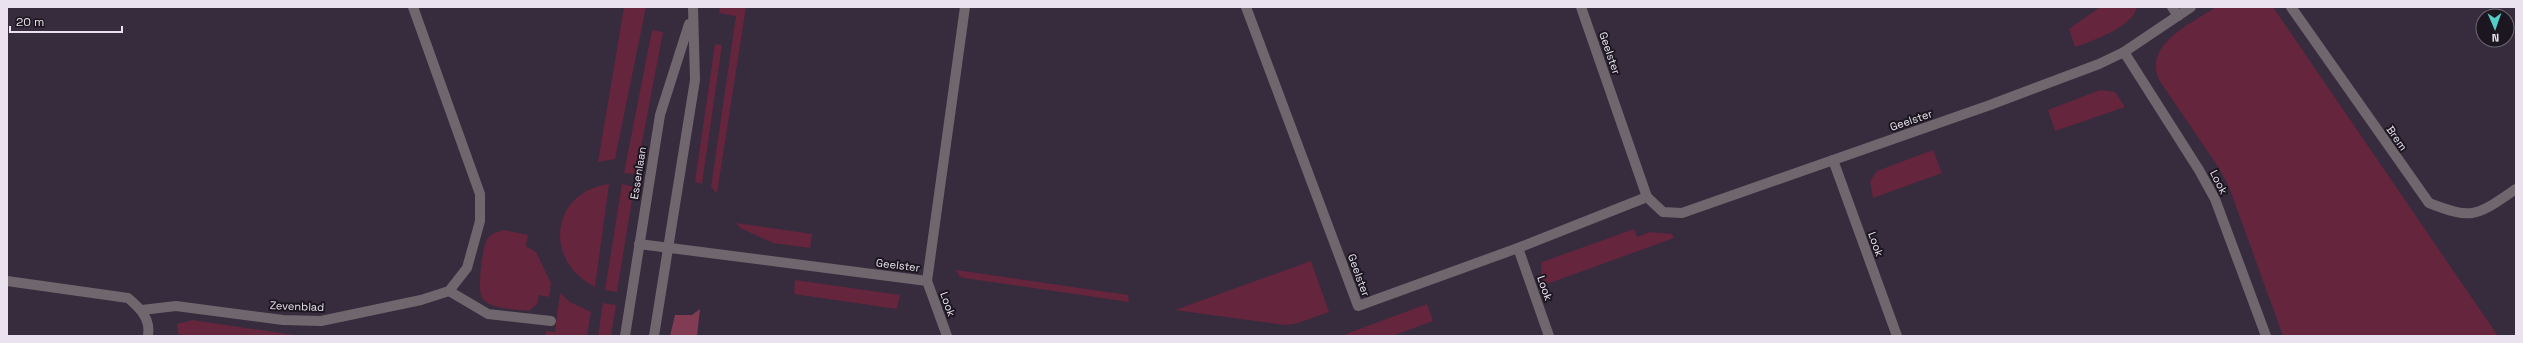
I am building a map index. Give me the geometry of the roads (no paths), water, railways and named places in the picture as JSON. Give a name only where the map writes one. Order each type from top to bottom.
[{"type":"street","points":[[413,7],[480,194],[479,226],[467,268],[450,291],[488,314],[551,321]]},
{"type":"street","name":"Essenlaan","points":[[625,336],[660,115],[691,18],[693,7]]},
{"type":"street","name":"Geelster","points":[[639,244],[926,281],[965,7]]},
{"type":"street","name":"Geelster","points":[[1246,7],[1358,306],[1518,248],[1647,197]]},
{"type":"street","name":"Geelster","points":[[1581,7],[1647,197],[1663,212],[1682,213],[1990,105],[2124,52],[2191,7]]},
{"type":"street","points":[[2172,7],[2178,16]]},
{"type":"street","name":"Brem","points":[[2291,7],[2429,204],[2458,214],[2482,212],[2516,189]]},
{"type":"street","name":"Essenlaan","points":[[654,336],[694,80],[691,18]]},
{"type":"street","name":"Look","points":[[2124,52],[2199,170],[2215,198],[2266,336]]},
{"type":"street","name":"Look","points":[[1833,160],[1897,336]]},
{"type":"street","name":"Look","points":[[1518,248],[1549,336]]},
{"type":"street","points":[[7,281],[128,298],[142,310],[149,329],[148,336]]},
{"type":"street","name":"Look","points":[[926,281],[947,336]]},
{"type":"street","name":"Zevenblad","points":[[142,310],[176,306],[283,320],[321,321],[421,300],[450,291]]}]
